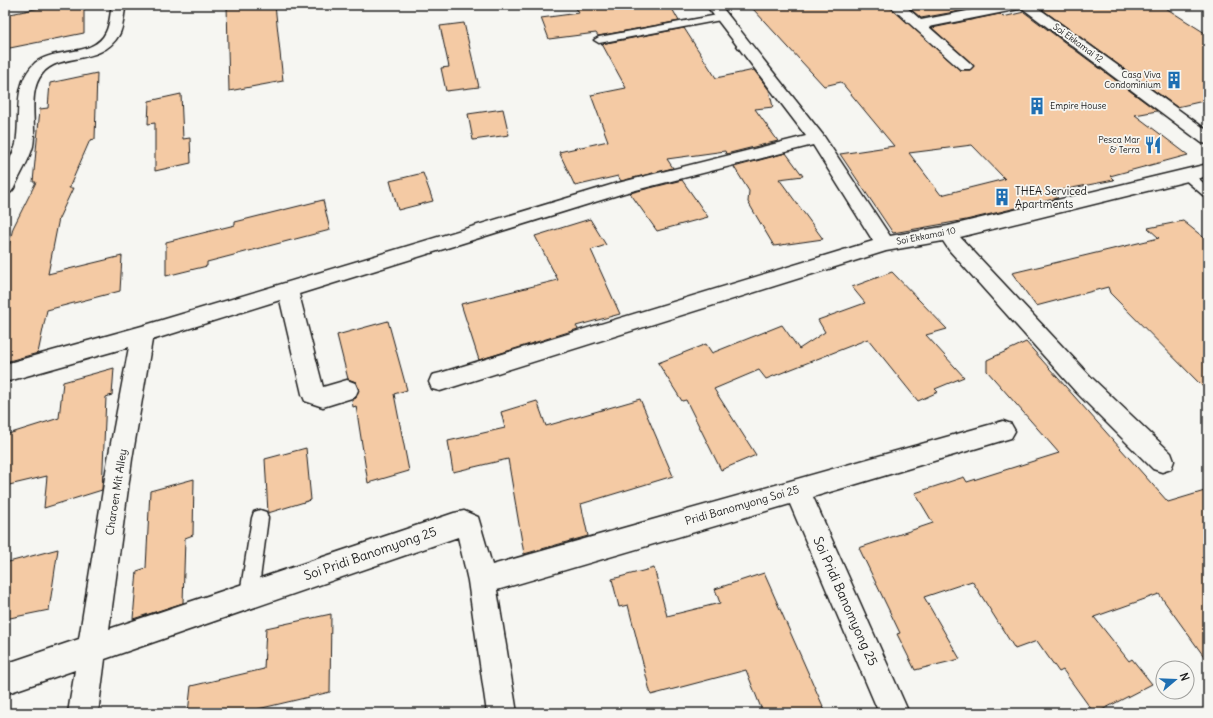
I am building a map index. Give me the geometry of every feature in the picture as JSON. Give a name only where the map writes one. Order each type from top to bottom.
[{"type":"street","points":[[5,188],[24,146],[28,83],[36,70],[48,62],[90,51],[106,43],[113,33],[119,5]]},
{"type":"street","name":"Soi Ekkamai 10","points":[[713,5],[817,139],[885,244],[948,232],[1208,170]]},
{"type":"street","points":[[896,5],[965,66]]},
{"type":"street","points":[[918,25],[1019,5]]},
{"type":"street","name":"Soi Ekkamai 12","points":[[1025,5],[1208,139]]},
{"type":"street","points":[[5,373],[142,335],[620,188],[817,139]]},
{"type":"street","points":[[948,232],[956,245],[1084,385],[1162,461]]},
{"type":"street","points":[[440,382],[885,244]]},
{"type":"street","points":[[288,290],[313,394],[323,397],[347,390]]},
{"type":"street","name":"Charoen Mit Alley","points":[[92,649],[120,459],[142,335]]},
{"type":"street","name":"Pridi Banomyong Soi 25","points":[[482,581],[1003,431]]},
{"type":"street","name":"Soi Pridi Banomyong 25","points":[[797,490],[894,713]]},
{"type":"street","name":"Soi Pridi Banomyong 25","points":[[5,679],[249,594],[454,525],[464,523],[469,526],[482,581],[502,713]]},
{"type":"street","points":[[83,713],[92,649]]},
{"type":"lane","points":[[599,40],[723,17]]},
{"type":"lane","points":[[1187,175],[1208,193]]},
{"type":"lane","points":[[249,594],[260,518]]},
{"type":"building","points":[[55,5],[84,5],[84,33],[5,49],[5,15]]},
{"type":"building","points":[[227,5],[275,5],[283,81],[229,91]]},
{"type":"building","points":[[574,5],[670,5],[679,21],[598,36],[596,33],[549,39],[541,18],[579,13]]},
{"type":"building","points":[[781,5],[888,5],[960,70],[970,70],[974,66],[932,28],[1000,14],[1003,17],[1024,12],[1157,111],[1135,115],[1188,155],[1110,176],[1114,180],[1051,192],[1058,198],[966,220],[893,233],[840,154],[894,146],[841,82],[824,86],[753,9]],"holes":[[[972,145],[1005,179],[941,195],[909,153]]]},
{"type":"building","points":[[906,5],[987,5],[988,6],[921,18]]},
{"type":"building","points":[[1052,5],[1161,5],[1208,35],[1208,100],[1177,107],[1040,8]]},
{"type":"building","points":[[464,23],[479,87],[446,91],[441,68],[449,67],[440,26]]},
{"type":"building","points":[[684,28],[716,78],[754,70],[769,90],[773,107],[755,109],[778,141],[726,154],[725,151],[667,159],[673,168],[621,181],[618,176],[575,186],[559,152],[608,141],[591,95],[626,88],[602,44]]},
{"type":"building","points":[[97,73],[95,139],[90,140],[69,188],[73,188],[59,218],[48,274],[122,256],[120,291],[47,310],[38,353],[5,362],[5,261],[13,228],[36,182],[33,182],[40,109],[48,108],[50,83]]},
{"type":"building","points":[[181,94],[183,139],[190,138],[191,163],[155,171],[155,123],[148,124],[149,101]]},
{"type":"building","points":[[503,109],[509,135],[473,140],[468,114]]},
{"type":"building","points":[[786,153],[803,176],[779,179],[823,239],[774,246],[748,202],[749,191],[734,167]]},
{"type":"building","points":[[423,173],[433,201],[398,210],[390,181]]},
{"type":"building","points":[[682,180],[708,217],[657,231],[630,193]]},
{"type":"building","points":[[323,200],[330,230],[207,262],[207,266],[166,276],[166,242],[235,225],[235,222]]},
{"type":"building","points":[[590,219],[606,245],[591,250],[620,314],[576,326],[578,329],[479,360],[461,304],[558,280],[535,236]]},
{"type":"building","points":[[1183,221],[1208,241],[1208,392],[1110,293],[1108,287],[1036,306],[1012,273],[1159,238],[1148,228]]},
{"type":"building","points":[[892,272],[947,329],[926,335],[964,377],[935,389],[938,392],[918,401],[868,339],[766,379],[759,370],[714,389],[756,455],[721,470],[686,400],[682,401],[658,363],[706,344],[712,353],[782,325],[799,349],[825,332],[818,320],[865,303],[852,287]]},
{"type":"building","points":[[388,321],[407,390],[394,394],[409,471],[368,483],[356,406],[353,407],[352,400],[356,398],[359,389],[356,382],[348,379],[337,335]]},
{"type":"building","points":[[1026,342],[1168,502],[1208,490],[1208,662],[1159,594],[1094,617],[1129,661],[1132,659],[1152,684],[1096,713],[1094,713],[1063,670],[1059,672],[1037,641],[1015,649],[972,581],[924,597],[960,659],[915,670],[897,634],[900,633],[859,548],[933,523],[915,493],[964,477],[967,482],[1059,453],[987,371],[987,360]]},
{"type":"building","points":[[114,368],[112,395],[106,397],[102,490],[44,508],[47,476],[5,486],[5,435],[59,418],[63,382]]},
{"type":"building","points":[[640,399],[673,476],[581,504],[588,536],[524,554],[508,459],[453,472],[448,441],[505,428],[501,412],[537,401],[546,426]]},
{"type":"building","points":[[306,448],[311,500],[268,513],[265,459]]},
{"type":"building","points":[[194,479],[193,535],[185,538],[183,603],[133,619],[137,571],[146,568],[150,491]]},
{"type":"building","points":[[58,549],[49,610],[5,619],[5,563]]},
{"type":"building","points":[[654,568],[667,616],[720,603],[715,589],[764,573],[826,713],[763,713],[746,670],[651,695],[628,605],[619,607],[612,579]]},
{"type":"building","points":[[331,614],[330,692],[258,709],[257,713],[188,713],[191,686],[264,669],[266,628]]},
{"type":"place","name":"Casa Viva Condominium","points":[[1174,80]]},
{"type":"place","name":"Empire House","points":[[1037,106]]},
{"type":"place","name":"Pesca Mar & Terra","points":[[1153,145]]},
{"type":"place","name":"THEA Serviced Apartments","points":[[1002,197]]}]
